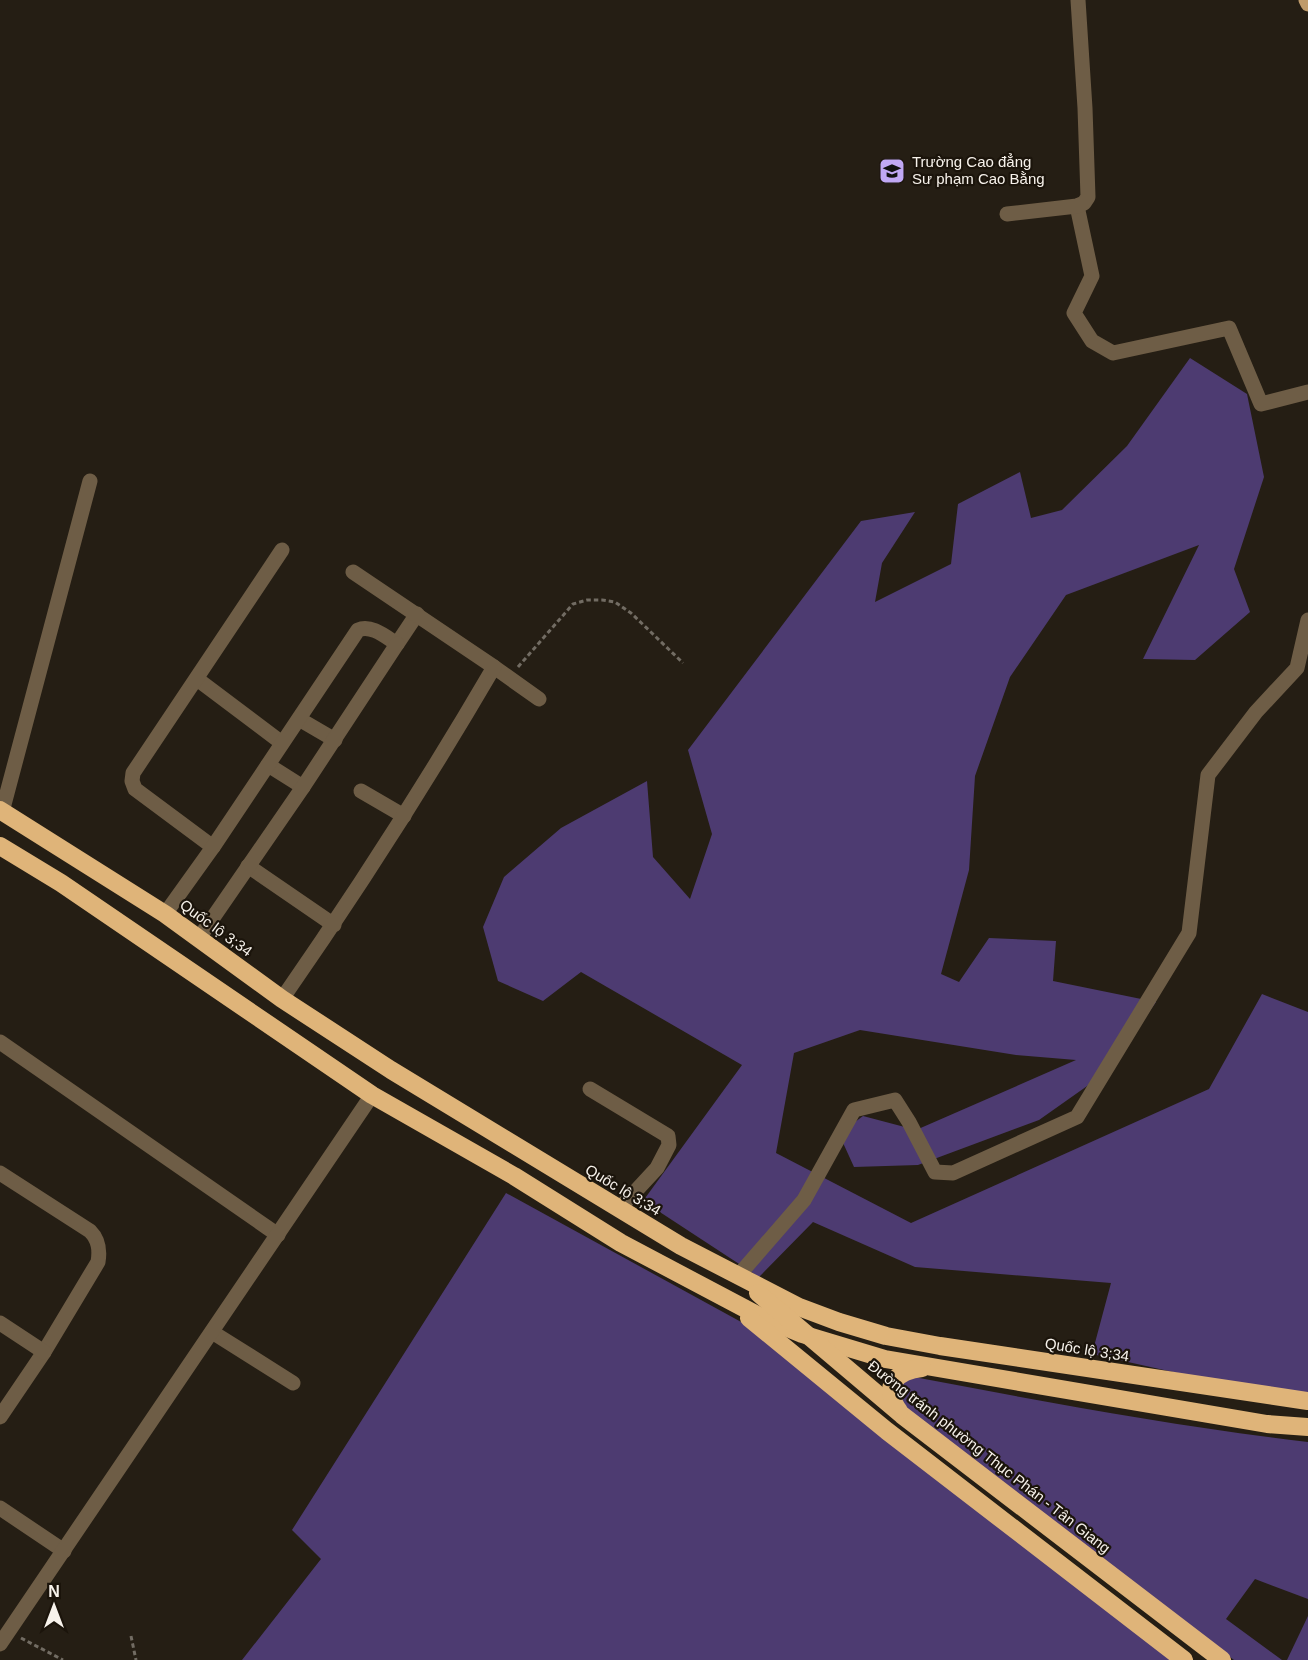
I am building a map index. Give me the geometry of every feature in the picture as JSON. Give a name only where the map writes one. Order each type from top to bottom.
[{"type":"highway","name":"Quốc lộ 3;34","points":[[1,813],[165,914],[282,999],[391,1070],[681,1246],[800,1307],[886,1336],[940,1346],[1308,1401]]},
{"type":"highway","points":[[0,846],[60,883],[372,1095],[514,1176],[621,1243],[759,1316],[806,1335],[885,1359],[1267,1424],[1308,1427]]},
{"type":"highway","points":[[372,1095],[391,1070]]},
{"type":"highway","name":"Đường tránh phường Thục Phán - Tân Giang","points":[[738,1276],[902,1415],[1222,1660]]},
{"type":"highway","points":[[722,1296],[887,1431],[1184,1660]]},
{"type":"highway","points":[[902,1415],[893,1398],[892,1383],[898,1375],[908,1370],[931,1367]]},
{"type":"highway","points":[[887,1431],[885,1425],[890,1417],[902,1415]]},
{"type":"main road","points":[[1306,0],[1308,4]]},
{"type":"street","points":[[1007,214],[1077,206],[1086,201],[1089,191],[1077,0]]},
{"type":"street","points":[[1077,206],[1092,276],[1074,314],[1092,341],[1113,353],[1229,328],[1262,404],[1308,392]]},
{"type":"street","points":[[1,813],[90,481]]},
{"type":"street","points":[[213,847],[135,789],[132,781],[133,773],[282,550]]},
{"type":"street","points":[[353,572],[539,699]]},
{"type":"street","points":[[199,938],[335,740],[417,615]]},
{"type":"street","points":[[738,1276],[804,1200],[854,1110],[895,1100],[935,1172],[953,1173],[1077,1117],[1189,933],[1208,776],[1256,712],[1297,668],[1308,620]]},
{"type":"street","points":[[165,914],[213,847],[358,630],[363,627],[369,628],[397,644]]},
{"type":"street","points":[[282,999],[334,925],[404,816],[494,667]]},
{"type":"street","points":[[197,679],[282,743]]},
{"type":"street","points":[[299,719],[335,740]]},
{"type":"street","points":[[268,765],[303,787]]},
{"type":"street","points":[[362,791],[404,816]]},
{"type":"street","points":[[248,866],[334,925]]},
{"type":"street","points":[[0,1042],[278,1235]]},
{"type":"street","points":[[590,1089],[668,1136],[669,1144],[657,1167],[620,1208]]},
{"type":"street","points":[[4,1638],[372,1095]]},
{"type":"street","points":[[0,1173],[90,1231],[96,1237],[98,1245],[98,1262],[44,1352],[0,1417]]},
{"type":"street","points":[[0,1323],[44,1352]]},
{"type":"street","points":[[212,1332],[293,1383]]},
{"type":"street","points":[[0,1508],[64,1551]]},
{"type":"path","points":[[509,678],[573,604],[587,600],[615,603],[631,613],[683,663]]},
{"type":"path","points":[[131,1636],[136,1660]]},
{"type":"path","points":[[4,1638],[63,1660]]},
{"type":"shaded area","points":[[1190,358],[1247,394],[1264,477],[1234,569],[1250,612],[1195,660],[1143,659],[1199,545],[1066,595],[1010,677],[975,776],[969,870],[941,974],[959,982],[989,938],[1056,941],[1053,981],[1156,1002],[1107,1072],[1039,1120],[918,1165],[854,1167],[839,1134],[863,1116],[916,1130],[1076,1060],[1016,1055],[860,1030],[794,1053],[776,1153],[911,1223],[1209,1089],[1262,994],[1308,1012],[1308,1398],[1285,1397],[1092,1354],[1111,1283],[915,1267],[813,1222],[759,1277],[643,1201],[742,1065],[581,972],[543,1001],[498,981],[483,927],[504,877],[561,828],[647,781],[653,857],[690,899],[712,834],[688,750],[861,521],[915,512],[882,563],[875,602],[951,564],[958,504],[1020,472],[1031,518],[1062,510],[1127,446]]},
{"type":"shaded area","points":[[506,1193],[743,1323],[1171,1660],[242,1660],[321,1559],[292,1530]]},
{"type":"shaded area","points":[[914,1377],[1159,1421],[1308,1442],[1308,1599],[1255,1579],[1226,1619],[1282,1660],[1234,1660],[904,1412],[898,1398],[899,1385]]},
{"type":"shaded area","points":[[1308,1616],[1308,1660],[1287,1660]]},
{"type":"place","name":"Trường Cao đẳng Sư phạm Cao Bằng","points":[[892,171]]}]
